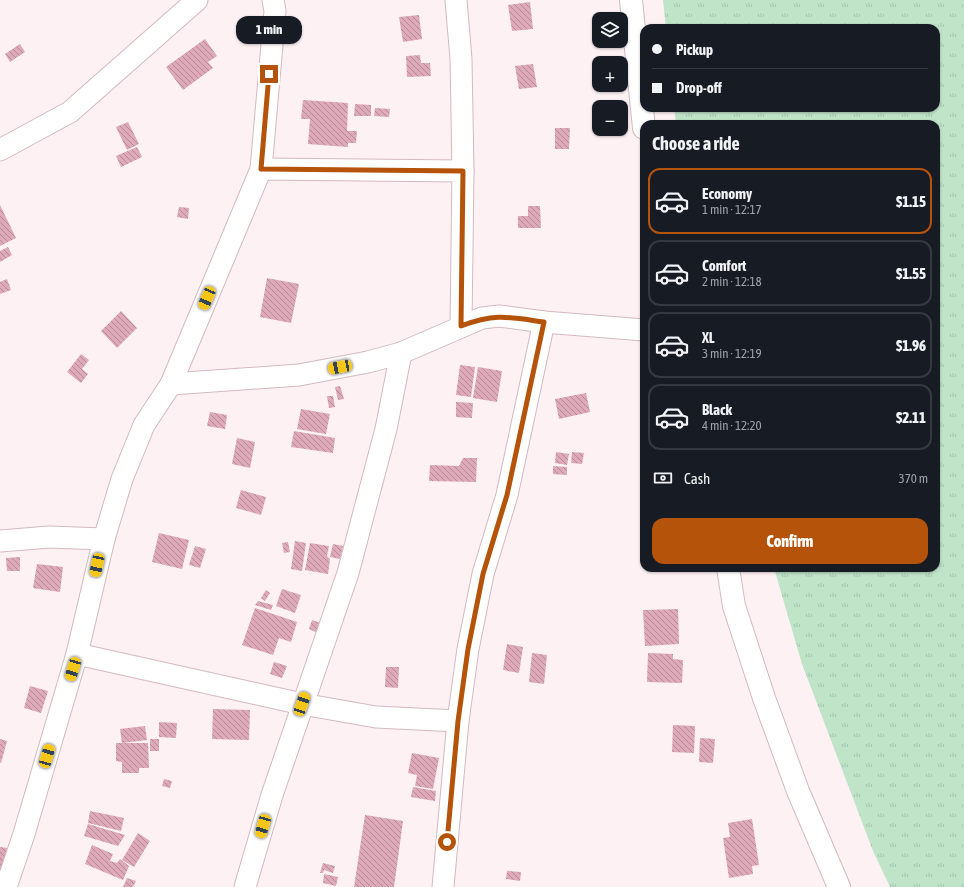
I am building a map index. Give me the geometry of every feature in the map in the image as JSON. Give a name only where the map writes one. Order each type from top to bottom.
[{"type":"street","points":[[0,150],[70,112],[197,0]]},
{"type":"street","points":[[6,887],[24,834],[77,654],[104,539],[122,479],[144,425],[171,384],[261,169],[275,11],[273,0]]},
{"type":"street","points":[[456,0],[461,59],[463,171],[461,326]]},
{"type":"street","points":[[631,0],[640,89]]},
{"type":"street","points":[[261,169],[463,171]]},
{"type":"street","points":[[171,384],[299,376],[368,362],[401,352],[482,318],[499,316],[544,322],[640,330]]},
{"type":"street","points":[[443,887],[458,721],[468,649],[483,574],[507,495],[544,322]]},
{"type":"street","points":[[245,887],[272,795],[348,573],[386,429],[401,352]]},
{"type":"street","points":[[0,541],[49,537],[104,539]]},
{"type":"street","points":[[729,572],[734,606],[764,698],[798,791],[839,887]]},
{"type":"street","points":[[77,654],[302,704],[376,717],[458,721]]},
{"type":"green space","points":[[663,0],[964,0],[964,887],[890,887],[873,851],[802,664],[775,572],[940,572],[940,120],[676,120],[674,112],[940,112],[940,24],[666,24]]},
{"type":"building","points":[[530,2],[533,29],[512,31],[508,5]]},
{"type":"building","points":[[419,15],[422,39],[403,42],[399,17]]},
{"type":"building","points":[[205,39],[217,56],[208,62],[213,68],[183,90],[166,67]]},
{"type":"building","points":[[20,44],[25,52],[10,62],[5,54]]},
{"type":"building","points":[[420,55],[421,63],[430,63],[431,76],[407,77],[406,56]]},
{"type":"building","points":[[533,64],[537,87],[519,89],[515,66]]},
{"type":"building","points":[[303,100],[348,103],[347,131],[357,131],[356,143],[348,143],[348,147],[308,144],[310,119],[301,119]]},
{"type":"building","points":[[355,104],[371,105],[371,116],[354,116]]},
{"type":"building","points":[[375,108],[390,109],[389,117],[374,116]]},
{"type":"building","points":[[128,122],[139,144],[127,150],[116,127]]},
{"type":"building","points":[[555,128],[570,128],[569,149],[555,149]]},
{"type":"building","points":[[137,147],[142,157],[121,167],[116,156]]},
{"type":"building","points":[[0,205],[16,238],[0,246]]},
{"type":"building","points":[[528,206],[540,206],[541,228],[518,228],[518,216],[528,216]]},
{"type":"building","points":[[179,207],[189,208],[188,219],[177,217]]},
{"type":"building","points":[[8,247],[12,255],[0,262],[0,251]]},
{"type":"building","points":[[267,278],[299,284],[291,323],[260,317]]},
{"type":"building","points":[[7,279],[11,290],[0,294],[0,282]]},
{"type":"building","points":[[121,311],[137,328],[117,348],[101,331]]},
{"type":"building","points":[[81,354],[89,360],[82,369],[88,374],[81,383],[67,372]]},
{"type":"building","points":[[460,365],[475,367],[471,397],[456,395]]},
{"type":"building","points":[[478,367],[502,371],[497,402],[473,398]]},
{"type":"building","points":[[340,386],[344,399],[338,400],[335,387]]},
{"type":"building","points":[[586,393],[590,412],[559,419],[555,399]]},
{"type":"building","points":[[327,396],[333,396],[335,407],[329,408]]},
{"type":"building","points":[[456,402],[473,403],[472,418],[456,417]]},
{"type":"building","points":[[301,409],[330,414],[326,434],[297,429]]},
{"type":"building","points":[[210,412],[227,415],[225,429],[207,426]]},
{"type":"building","points":[[294,431],[335,438],[333,453],[291,447]]},
{"type":"building","points":[[237,438],[255,442],[250,468],[232,464]]},
{"type":"building","points":[[556,452],[569,454],[567,465],[555,463]]},
{"type":"building","points":[[572,452],[584,453],[582,464],[571,463]]},
{"type":"building","points":[[463,458],[477,458],[476,482],[429,481],[430,465],[459,466]]},
{"type":"building","points":[[553,466],[567,467],[567,475],[553,474]]},
{"type":"building","points":[[241,490],[266,497],[261,515],[236,508]]},
{"type":"building","points":[[159,533],[189,540],[182,569],[152,562]]},
{"type":"building","points":[[295,541],[306,543],[302,571],[291,569]]},
{"type":"building","points":[[288,542],[290,552],[284,553],[282,543]]},
{"type":"building","points":[[310,543],[329,546],[327,556],[330,559],[328,574],[305,570]]},
{"type":"building","points":[[333,544],[343,546],[340,559],[330,557]]},
{"type":"building","points":[[195,546],[206,549],[200,568],[189,565]]},
{"type":"building","points":[[20,557],[20,571],[7,571],[6,558]]},
{"type":"building","points":[[37,564],[63,567],[60,592],[33,588]]},
{"type":"building","points":[[282,589],[301,595],[295,613],[276,606]]},
{"type":"building","points":[[266,590],[270,593],[265,601],[261,598]]},
{"type":"building","points":[[258,601],[273,605],[271,610],[255,605]]},
{"type":"building","points":[[255,608],[297,622],[291,642],[279,638],[273,655],[242,645]]},
{"type":"building","points":[[678,609],[679,644],[645,646],[643,610]]},
{"type":"building","points":[[312,620],[328,626],[324,636],[309,629]]},
{"type":"building","points":[[507,644],[523,647],[519,673],[503,670]]},
{"type":"building","points":[[532,653],[547,655],[544,684],[529,682]]},
{"type":"building","points":[[648,653],[673,654],[673,659],[683,660],[682,683],[647,682]]},
{"type":"building","points":[[274,662],[287,666],[282,678],[270,674]]},
{"type":"building","points":[[386,667],[399,667],[398,688],[385,687]]},
{"type":"building","points":[[30,686],[48,691],[41,713],[24,708]]},
{"type":"building","points":[[213,709],[250,710],[249,740],[212,739]]},
{"type":"building","points":[[159,722],[177,723],[176,738],[159,737]]},
{"type":"building","points":[[673,725],[695,726],[694,753],[672,752]]},
{"type":"building","points":[[145,726],[147,740],[122,743],[120,729]]},
{"type":"building","points":[[700,738],[715,739],[713,763],[699,762]]},
{"type":"building","points":[[0,739],[7,741],[1,763],[0,762]]},
{"type":"building","points":[[150,739],[159,739],[159,751],[150,751]]},
{"type":"building","points":[[116,743],[148,743],[149,768],[139,768],[139,773],[122,773],[122,762],[116,761]]},
{"type":"building","points":[[412,753],[439,758],[433,789],[415,786],[417,775],[408,773]]},
{"type":"building","points":[[164,779],[172,781],[170,788],[162,786]]},
{"type":"building","points":[[413,787],[436,791],[435,801],[411,797]]},
{"type":"building","points":[[90,811],[124,818],[121,831],[88,823]]},
{"type":"building","points":[[365,815],[403,821],[394,887],[354,887]]},
{"type":"building","points":[[752,819],[759,865],[752,866],[753,874],[729,878],[723,838],[730,837],[728,823]]},
{"type":"building","points":[[88,824],[125,835],[118,846],[84,836]]},
{"type":"building","points":[[138,833],[150,841],[134,867],[122,860]]},
{"type":"building","points":[[92,845],[113,854],[110,861],[117,863],[120,859],[129,866],[123,880],[85,864]]},
{"type":"building","points":[[0,847],[8,848],[6,869],[0,869]]},
{"type":"building","points":[[323,863],[335,866],[333,873],[324,870],[323,873],[320,873]]},
{"type":"building","points":[[507,871],[521,872],[520,881],[506,879]]},
{"type":"building","points":[[324,874],[338,877],[336,886],[323,883]]},
{"type":"building","points":[[127,878],[136,881],[133,887],[123,887]]},
{"type":"route","points":[[269,74],[261,169],[463,171],[461,326],[482,318],[499,316],[544,322],[507,495],[483,574],[468,649],[458,721],[447,842]]}]
